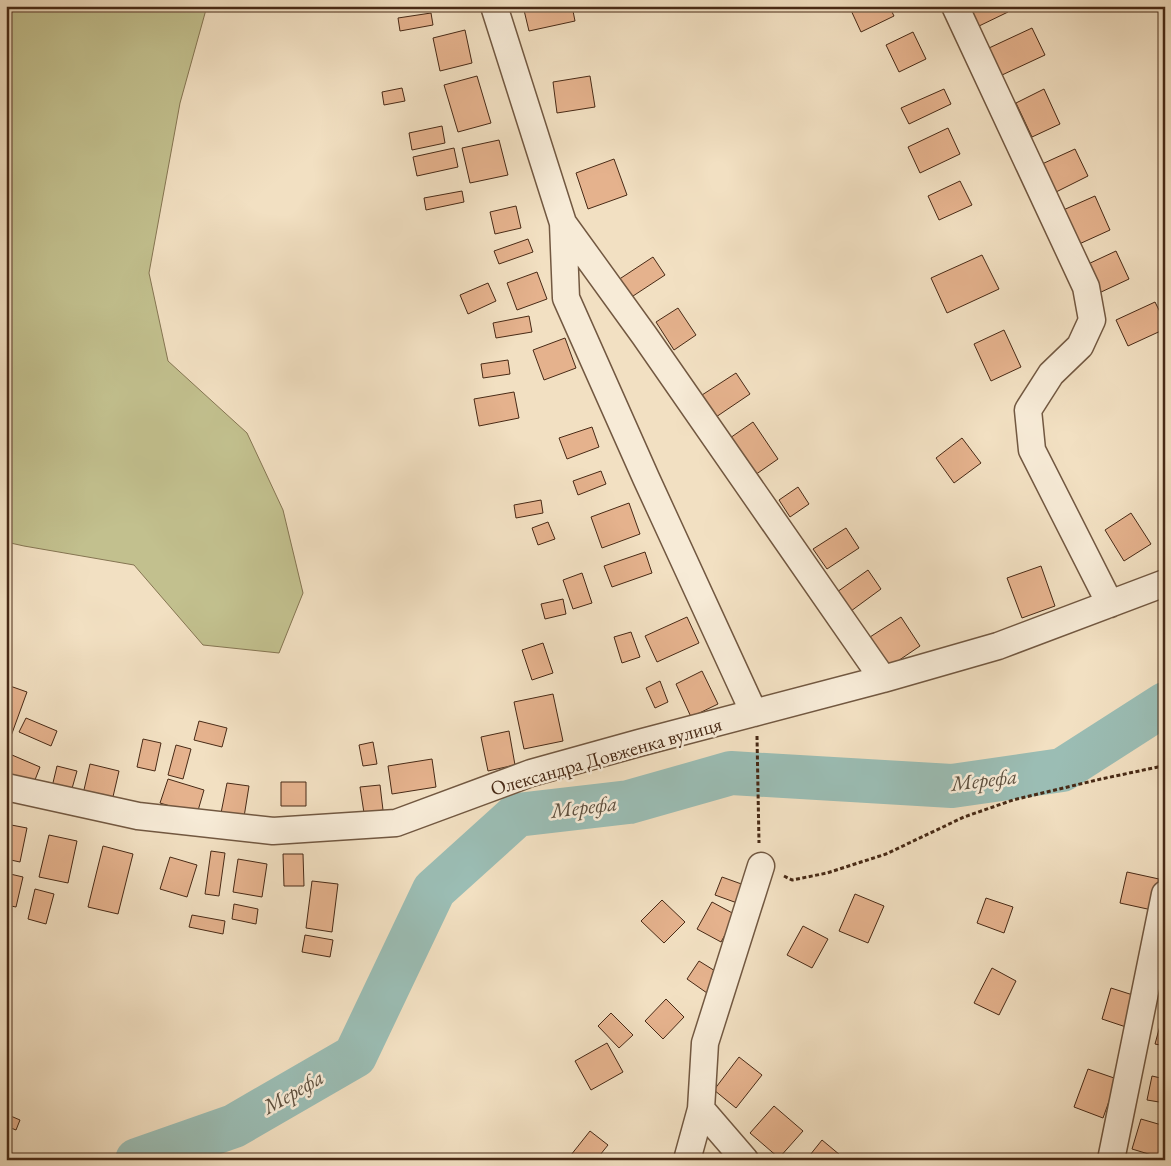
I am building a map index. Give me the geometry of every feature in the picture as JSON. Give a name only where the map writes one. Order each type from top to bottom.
[{"type":"street","points":[[494,6],[563,223],[566,298],[754,713]]},
{"type":"street","points":[[955,6],[1086,287],[1092,320],[1080,346],[1051,374],[1028,410],[1032,450],[1110,604]]},
{"type":"street","points":[[563,223],[644,335],[883,679]]},
{"type":"street","name":"Олександра Довженка вулиця","points":[[6,787],[138,816],[273,830],[396,823],[531,773],[883,679],[998,646],[1165,583]]},
{"type":"street","points":[[686,1160],[701,1109],[704,1043],[761,866]]},
{"type":"street","points":[[1111,1160],[1165,894]]},
{"type":"street","points":[[701,1109],[745,1160]]},
{"type":"path","points":[[757,741],[759,833]]},
{"type":"path","points":[[761,866],[792,880],[827,873],[886,854],[964,817],[1013,800],[1158,767],[1165,768]]},
{"type":"shaded area","points":[[6,6],[207,6],[180,103],[149,273],[168,361],[247,433],[283,510],[303,593],[279,653],[203,645],[134,565],[6,542]]},
{"type":"building","points":[[523,6],[572,6],[575,21],[529,31]]},
{"type":"building","points":[[849,6],[889,6],[894,16],[861,32]]},
{"type":"building","points":[[968,6],[1005,6],[1008,12],[977,27]]},
{"type":"building","points":[[431,13],[433,25],[400,31],[398,18]]},
{"type":"building","points":[[1032,28],[1045,55],[1002,75],[989,48]]},
{"type":"building","points":[[465,30],[472,63],[440,71],[433,38]]},
{"type":"building","points":[[913,32],[926,59],[899,72],[886,45]]},
{"type":"building","points":[[477,76],[491,123],[458,132],[444,85]]},
{"type":"building","points":[[590,76],[595,107],[557,113],[553,82]]},
{"type":"building","points":[[402,88],[405,101],[384,105],[382,92]]},
{"type":"building","points":[[944,89],[951,104],[909,124],[901,108]]},
{"type":"building","points":[[1044,89],[1060,124],[1032,137],[1016,103]]},
{"type":"building","points":[[442,126],[445,143],[412,150],[409,133]]},
{"type":"building","points":[[948,128],[960,154],[920,173],[908,147]]},
{"type":"building","points":[[499,140],[508,175],[470,183],[462,148]]},
{"type":"building","points":[[454,148],[458,167],[417,176],[413,157]]},
{"type":"building","points":[[1075,149],[1088,176],[1056,192],[1042,164]]},
{"type":"building","points":[[614,159],[627,195],[588,209],[576,173]]},
{"type":"building","points":[[960,181],[972,205],[939,220],[928,196]]},
{"type":"building","points":[[462,191],[464,202],[426,210],[424,198]]},
{"type":"building","points":[[1095,196],[1110,230],[1077,245],[1061,211]]},
{"type":"building","points":[[516,206],[521,228],[495,234],[490,212]]},
{"type":"building","points":[[528,239],[533,252],[499,264],[494,251]]},
{"type":"building","points":[[1116,251],[1129,279],[1099,293],[1086,265]]},
{"type":"building","points":[[982,255],[999,289],[947,313],[931,278]]},
{"type":"building","points":[[653,257],[665,275],[630,298],[618,280]]},
{"type":"building","points":[[537,272],[547,299],[517,310],[507,283]]},
{"type":"building","points":[[488,283],[496,301],[468,314],[460,295]]},
{"type":"building","points":[[1155,302],[1165,322],[1165,329],[1128,346],[1116,320]]},
{"type":"building","points":[[678,308],[696,335],[674,350],[656,322]]},
{"type":"building","points":[[529,316],[532,332],[496,338],[493,323]]},
{"type":"building","points":[[1004,330],[1021,367],[991,381],[974,344]]},
{"type":"building","points":[[565,338],[576,368],[544,380],[533,350]]},
{"type":"building","points":[[508,360],[510,374],[483,378],[481,364]]},
{"type":"building","points":[[736,373],[750,394],[716,417],[702,395]]},
{"type":"building","points":[[514,392],[519,418],[479,426],[474,399]]},
{"type":"building","points":[[753,422],[778,459],[755,475],[730,438]]},
{"type":"building","points":[[592,427],[599,447],[567,459],[559,438]]},
{"type":"building","points":[[962,438],[981,463],[954,483],[936,458]]},
{"type":"building","points":[[601,471],[606,484],[578,495],[573,481]]},
{"type":"building","points":[[798,487],[809,504],[790,517],[779,500]]},
{"type":"building","points":[[541,500],[543,513],[516,518],[514,505]]},
{"type":"building","points":[[629,503],[640,534],[602,548],[591,517]]},
{"type":"building","points":[[1131,513],[1151,544],[1124,561],[1105,530]]},
{"type":"building","points":[[548,522],[555,539],[538,545],[532,528]]},
{"type":"building","points":[[846,528],[859,548],[827,569],[813,549]]},
{"type":"building","points":[[645,552],[652,573],[612,587],[604,566]]},
{"type":"building","points":[[1041,566],[1055,606],[1022,618],[1007,578]]},
{"type":"building","points":[[868,570],[881,589],[851,611],[837,592]]},
{"type":"building","points":[[582,573],[592,603],[573,609],[563,580]]},
{"type":"building","points":[[563,599],[566,614],[545,619],[541,604]]},
{"type":"building","points":[[687,617],[699,643],[657,662],[645,636]]},
{"type":"building","points":[[901,617],[920,646],[889,667],[870,637]]},
{"type":"building","points":[[631,632],[640,657],[622,663],[614,637]]},
{"type":"building","points":[[543,643],[553,673],[532,680],[522,650]]},
{"type":"building","points":[[702,671],[718,704],[691,717],[676,684]]},
{"type":"building","points":[[660,681],[668,702],[655,708],[646,688]]},
{"type":"building","points":[[10,686],[27,692],[11,736],[6,735],[6,697]]},
{"type":"building","points":[[553,694],[563,741],[524,749],[514,702]]},
{"type":"building","points":[[26,718],[57,731],[51,746],[19,732]]},
{"type":"building","points":[[199,721],[227,728],[222,747],[194,740]]},
{"type":"building","points":[[509,731],[515,765],[488,771],[481,737]]},
{"type":"building","points":[[143,739],[161,743],[155,771],[137,767]]},
{"type":"building","points":[[373,742],[377,764],[363,766],[359,745]]},
{"type":"building","points":[[176,745],[191,749],[183,779],[168,775]]},
{"type":"building","points":[[12,755],[40,767],[33,785],[6,774]]},
{"type":"building","points":[[432,759],[436,787],[392,794],[388,766]]},
{"type":"building","points":[[90,764],[119,771],[112,801],[83,794]]},
{"type":"building","points":[[57,766],[77,771],[71,792],[52,787]]},
{"type":"building","points":[[168,779],[204,790],[197,814],[160,803]]},
{"type":"building","points":[[281,782],[306,782],[306,806],[281,806]]},
{"type":"building","points":[[227,783],[249,786],[244,817],[221,813]]},
{"type":"building","points":[[380,785],[383,810],[364,813],[360,787]]},
{"type":"building","points":[[6,824],[27,828],[20,862],[6,859]]},
{"type":"building","points":[[49,835],[77,841],[68,883],[39,877]]},
{"type":"building","points":[[103,846],[133,854],[118,914],[88,907]]},
{"type":"building","points":[[211,851],[225,853],[219,896],[205,894]]},
{"type":"building","points":[[283,854],[303,854],[304,886],[284,886]]},
{"type":"building","points":[[170,857],[197,865],[187,897],[160,889]]},
{"type":"building","points":[[238,859],[267,864],[262,897],[233,892]]},
{"type":"building","points":[[1127,872],[1159,879],[1152,910],[1120,903]]},
{"type":"building","points":[[6,873],[23,877],[16,907],[6,905]]},
{"type":"building","points":[[722,877],[747,886],[740,904],[715,895]]},
{"type":"building","points":[[312,881],[338,884],[332,932],[306,928]]},
{"type":"building","points":[[35,889],[54,894],[46,924],[28,919]]},
{"type":"building","points":[[855,894],[884,906],[868,943],[839,931]]},
{"type":"building","points":[[986,898],[1013,907],[1004,933],[977,923]]},
{"type":"building","points":[[662,900],[685,922],[664,943],[641,921]]},
{"type":"building","points":[[712,902],[736,915],[721,942],[697,929]]},
{"type":"building","points":[[234,904],[258,909],[256,924],[232,919]]},
{"type":"building","points":[[192,915],[225,921],[223,934],[189,927]]},
{"type":"building","points":[[803,926],[828,939],[812,968],[787,955]]},
{"type":"building","points":[[305,935],[333,940],[330,957],[302,952]]},
{"type":"building","points":[[699,961],[720,974],[707,993],[687,979]]},
{"type":"building","points":[[992,968],[1016,981],[999,1015],[974,1003]]},
{"type":"building","points":[[1111,988],[1136,996],[1126,1027],[1102,1019]]},
{"type":"building","points":[[666,999],[684,1017],[663,1039],[645,1021]]},
{"type":"building","points":[[1165,1011],[1165,1046],[1155,1044]]},
{"type":"building","points":[[611,1013],[633,1035],[619,1048],[598,1026]]},
{"type":"building","points":[[607,1043],[623,1072],[591,1090],[575,1061]]},
{"type":"building","points":[[739,1057],[762,1075],[736,1108],[714,1090]]},
{"type":"building","points":[[1088,1069],[1117,1079],[1103,1118],[1074,1107]]},
{"type":"building","points":[[1152,1076],[1165,1079],[1165,1103],[1147,1100]]},
{"type":"building","points":[[774,1106],[803,1131],[779,1158],[750,1133]]},
{"type":"building","points":[[6,1114],[20,1120],[16,1130],[6,1126]]},
{"type":"building","points":[[1141,1119],[1165,1126],[1165,1159],[1132,1149]]},
{"type":"building","points":[[590,1131],[608,1145],[596,1160],[567,1160]]},
{"type":"building","points":[[822,1140],[846,1160],[806,1160]]},
{"type":"waterway","name":"Мерефа","points":[[137,1160],[234,1126],[355,1056],[434,890],[517,815],[629,802],[731,773],[952,786],[1062,770],[1165,704]]}]
